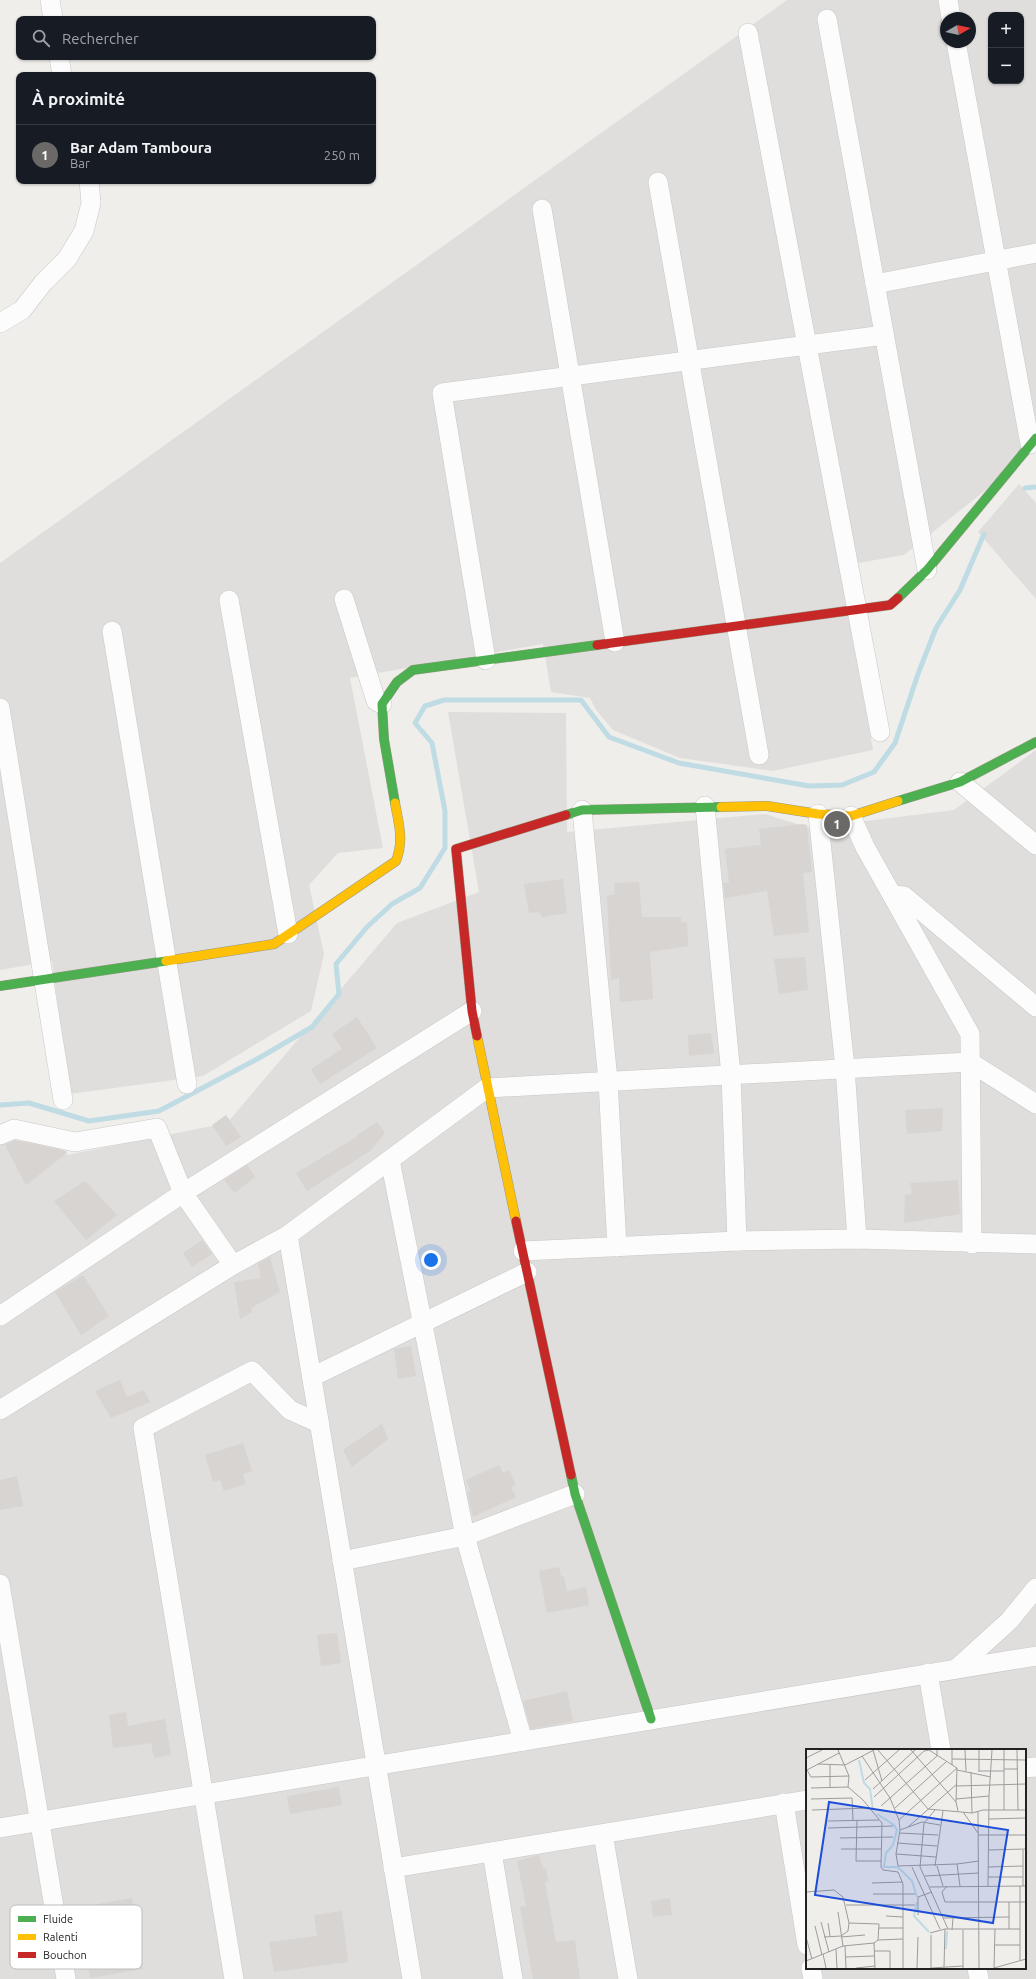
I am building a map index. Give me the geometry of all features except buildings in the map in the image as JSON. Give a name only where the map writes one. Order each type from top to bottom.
[{"type":"street","points":[[50,0],[53,16]]},
{"type":"street","points":[[948,0],[950,12]]},
{"type":"street","points":[[827,19],[927,570]]},
{"type":"street","points":[[748,33],[880,732]]},
{"type":"street","points":[[0,986],[274,944],[396,861],[401,848],[401,834],[384,739],[382,704],[396,682],[414,670],[890,605],[927,570],[1033,441],[996,260],[957,48]]},
{"type":"street","points":[[60,60],[62,72]]},
{"type":"street","points":[[658,182],[759,755]]},
{"type":"street","points":[[0,323],[22,310],[44,283],[67,259],[84,231],[91,202],[90,184]]},
{"type":"street","points":[[542,209],[615,642]]},
{"type":"street","points":[[875,284],[1036,253]]},
{"type":"street","points":[[486,660],[442,393],[884,334]]},
{"type":"street","points":[[344,599],[376,701],[382,704]]},
{"type":"street","points":[[229,600],[288,934]]},
{"type":"street","points":[[112,631],[187,1084]]},
{"type":"street","points":[[0,708],[63,1100]]},
{"type":"street","points":[[651,1719],[575,1494],[487,1088],[472,1011],[456,849],[582,810],[705,806],[767,806],[818,814],[851,816],[960,782],[1036,742]]},
{"type":"street","points":[[960,782],[1036,845]]},
{"type":"street","points":[[705,806],[731,1075],[736,1241]]},
{"type":"street","points":[[582,810],[608,1081],[617,1247]]},
{"type":"street","points":[[818,814],[846,1068],[857,1239]]},
{"type":"street","points":[[851,816],[865,847],[970,1034],[972,1244]]},
{"type":"street","points":[[892,895],[904,896],[1036,1007]]},
{"type":"street","points":[[0,1316],[183,1193],[472,1011]]},
{"type":"street","points":[[0,1410],[232,1264],[288,1235],[487,1088],[970,1062],[1036,1104]]},
{"type":"street","points":[[0,1135],[14,1129],[75,1142],[157,1128],[183,1193],[232,1264]]},
{"type":"street","points":[[390,1160],[465,1536],[523,1741]]},
{"type":"street","points":[[288,1235],[412,1979]]},
{"type":"street","points":[[523,1252],[736,1241],[857,1239],[972,1244],[1036,1244]]},
{"type":"street","points":[[312,1378],[527,1272]]},
{"type":"street","points":[[234,1979],[143,1428],[252,1371],[290,1410],[319,1423]]},
{"type":"street","points":[[342,1560],[465,1536],[575,1494]]},
{"type":"street","points":[[0,1584],[53,1905]]},
{"type":"street","points":[[956,1669],[1009,1621],[1036,1588]]},
{"type":"street","points":[[0,1828],[1036,1656]]},
{"type":"street","points":[[928,1673],[940,1749]]},
{"type":"street","points":[[1026,1768],[1036,1767]]},
{"type":"street","points":[[393,1868],[806,1800]]},
{"type":"street","points":[[784,1804],[806,1939]]},
{"type":"street","points":[[603,1834],[628,1979]]},
{"type":"street","points":[[492,1852],[513,1979]]},
{"type":"street","points":[[64,1969],[66,1979]]},
{"type":"street","points":[[811,1969],[813,1979]]},
{"type":"street","points":[[977,1969],[979,1979]]},
{"type":"shaded area","points":[[787,0],[1036,0],[1036,450],[904,555],[841,566],[873,750],[773,771],[680,758],[613,730],[596,710],[590,698],[551,692],[543,644],[350,678],[383,848],[338,853],[309,885],[324,954],[311,1011],[203,1076],[70,1094],[52,961],[0,970],[0,563]]},
{"type":"shaded area","points":[[1019,484],[1036,503],[1036,599],[978,532]]},
{"type":"shaded area","points":[[448,712],[566,713],[567,832],[765,814],[810,828],[954,810],[1036,750],[1036,1979],[0,1979],[0,1143],[3,1141],[53,1142],[67,1155],[227,1123],[397,923],[479,892]]},
{"type":"waterway","points":[[1025,488],[1036,487]]},
{"type":"waterway","points":[[0,1105],[29,1103],[89,1121],[159,1111],[259,1058],[312,1027],[339,994],[336,964],[367,927],[392,904],[420,888],[445,848],[445,811],[432,743],[415,723],[425,706],[444,700],[581,700],[609,737],[679,763],[809,786],[842,785],[874,772],[895,743],[918,674],[936,628],[960,590],[984,534]]},
{"type":"traffic: fast","points":[[898,598],[927,570],[1036,438]]},
{"type":"traffic: fast","points":[[395,803],[384,739],[382,704],[397,682],[413,670],[597,645]]},
{"type":"traffic: fast","points":[[898,801],[960,782],[1036,742]]},
{"type":"traffic: fast","points":[[566,815],[582,810],[721,807]]},
{"type":"traffic: fast","points":[[0,986],[166,961]]},
{"type":"traffic: fast","points":[[571,1475],[575,1494],[651,1719]]},
{"type":"traffic: slow","points":[[721,807],[767,806],[818,814],[851,816],[898,801]]},
{"type":"traffic: slow","points":[[166,961],[274,944],[396,861],[400,846],[400,839],[395,803]]},
{"type":"traffic: slow","points":[[477,1036],[516,1221]]},
{"type":"traffic: jam","points":[[597,645],[890,605],[898,598]]},
{"type":"traffic: jam","points":[[477,1036],[472,1011],[456,849],[566,815]]},
{"type":"traffic: jam","points":[[516,1221],[571,1475]]},
{"type":"place","name":"Bar Adam Tamboura","points":[[837,824]]}]
